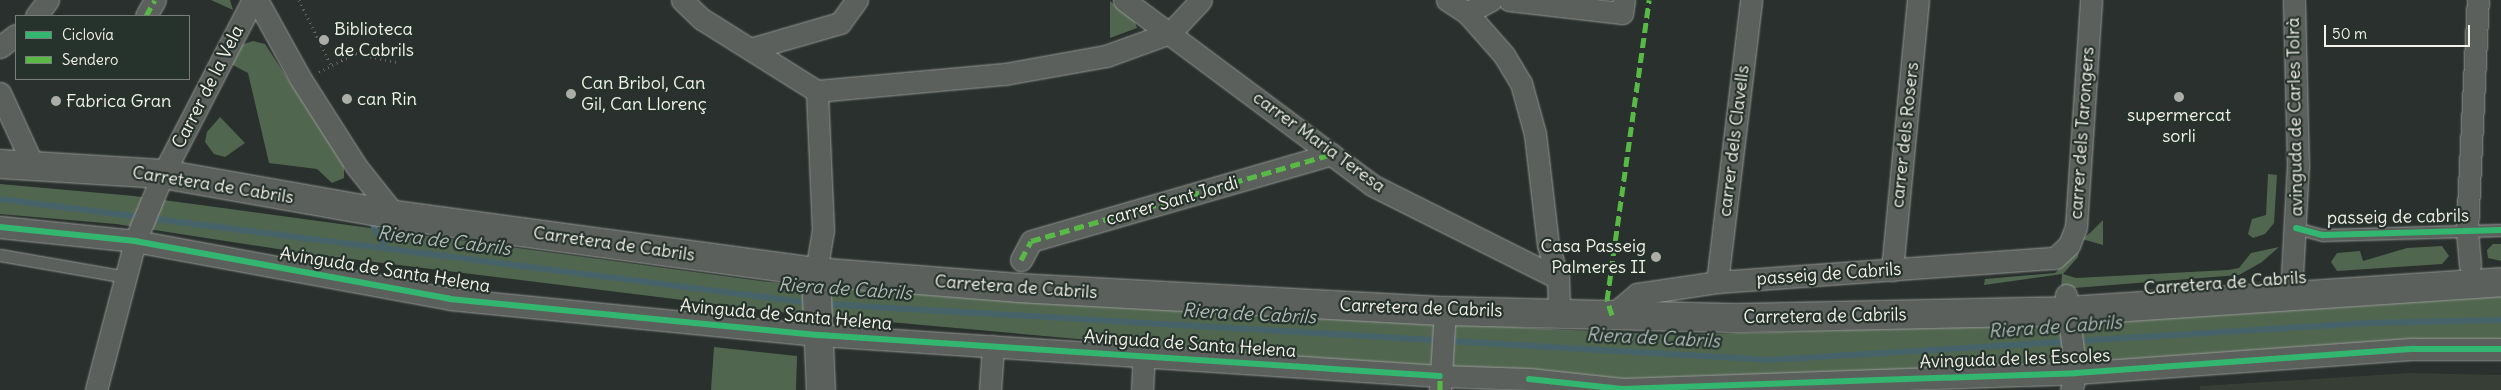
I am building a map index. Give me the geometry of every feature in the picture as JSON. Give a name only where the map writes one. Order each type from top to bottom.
[{"type":"street","points":[[37,15],[48,0]]},
{"type":"street","points":[[147,15],[155,0]]},
{"type":"street","points":[[682,0],[702,19],[817,91],[1005,74],[1106,56],[1170,33],[1201,0]]},
{"type":"street","points":[[750,49],[840,23],[857,0]]},
{"type":"street","points":[[1124,0],[1170,33]]},
{"type":"street","points":[[1447,0],[1467,13],[1504,56],[1521,83],[1535,134],[1548,245],[1558,278],[1559,314]]},
{"type":"street","points":[[1467,13],[1491,0]]},
{"type":"street","points":[[1509,0],[1623,7]]},
{"type":"street","name":"carrer dels Clavells","points":[[1717,282],[1750,0]]},
{"type":"street","name":"carrer dels Rosers","points":[[1892,270],[1918,0]]},
{"type":"street","name":"carrer dels Tarongers","points":[[2055,258],[2069,245],[2076,227],[2092,0]]},
{"type":"street","name":"avinguda de Carles Tolrà","points":[[2292,286],[2296,228],[2294,0]]},
{"type":"street","points":[[2470,265],[2467,230],[2478,0]]},
{"type":"street","points":[[255,6],[356,166],[394,215]]},
{"type":"street","name":"Carrer de la Vela","points":[[96,390],[138,234],[159,182],[255,6]]},
{"type":"street","name":"carrer Maria Teresa","points":[[1170,33],[1372,184],[1558,278]]},
{"type":"street","points":[[0,47],[15,36]]},
{"type":"street","points":[[817,91],[823,230],[816,278],[821,390]]},
{"type":"street","points":[[0,93],[34,166]]},
{"type":"street","name":"carrer Sant Jordi","points":[[1021,260],[1031,241],[1332,154]]},
{"type":"street","name":"Carretera de Cabrils","points":[[0,164],[34,166],[159,182],[816,278],[1018,288],[1444,316],[1559,314],[1742,318],[2068,308],[2292,286],[2470,265],[2501,264]]},
{"type":"street","name":"Avinguda de Santa Helena","points":[[0,227],[138,234],[450,299],[819,328],[993,346],[1529,384]]},
{"type":"street","name":"passeig de Cabrils","points":[[1612,315],[1636,294],[1717,282],[2055,258]]},
{"type":"street","name":"Carretera de Cabrils","points":[[2292,286],[2501,282]]},
{"type":"street","points":[[2068,308],[2074,375]]},
{"type":"street","points":[[1440,377],[1444,316]]},
{"type":"street","points":[[990,390],[993,346]]},
{"type":"street","name":"Avinguda de les Escoles","points":[[1529,384],[1622,389],[2074,375],[2414,349],[2501,349]]},
{"type":"street","points":[[1142,390],[1144,356]]},
{"type":"lane","name":"passeig de cabrils","points":[[2296,228],[2323,236],[2501,230]]},
{"type":"lane","points":[[0,254],[126,276]]},
{"type":"path","points":[[299,0],[332,67]]},
{"type":"path","points":[[300,78],[332,67],[356,53],[396,62]]},
{"type":"shaded area","points":[[2409,373],[2501,375],[2501,390],[2200,390],[2200,386]]},
{"type":"green space","points":[[211,0],[230,0],[233,10]]},
{"type":"green space","points":[[1110,1],[1135,22],[1137,28],[1110,38]]},
{"type":"green space","points":[[253,41],[265,44],[344,165],[344,178],[332,183],[317,169],[269,163],[248,73],[229,63],[241,45]]},
{"type":"green space","points":[[220,117],[245,143],[225,157],[214,154],[205,142],[207,132]]},
{"type":"green space","points":[[2268,174],[2277,175],[2274,223],[2265,234],[2253,238],[2248,234],[2252,219],[2266,215]]},
{"type":"green space","points":[[0,184],[134,196],[768,282],[1426,323],[1675,335],[1984,326],[2501,291],[2501,345],[1616,381],[1448,372],[788,313],[310,254],[116,224],[0,214]]},
{"type":"green space","points":[[2103,220],[2103,245],[2082,239],[2090,233]]},
{"type":"green space","points":[[2079,242],[2078,257],[2063,274],[2076,278],[2228,270],[2239,268],[2251,253],[2279,247],[2262,262],[2239,275],[2061,289],[2062,274],[1984,285],[1985,279],[2055,273],[2074,254]]},
{"type":"green space","points":[[2493,244],[2501,244],[2501,261],[2488,258],[2487,250]]},
{"type":"green space","points":[[2442,246],[2449,256],[2442,264],[2337,271],[2331,262],[2337,253],[2360,251],[2363,261],[2407,248]]},
{"type":"green space","points":[[714,347],[797,356],[796,390],[711,390]]},
{"type":"waterway","name":"Riera de Cabrils","points":[[0,199],[811,303]]},
{"type":"waterway","points":[[373,224],[385,247]]},
{"type":"waterway","name":"Riera de Cabrils","points":[[825,304],[1770,360],[2368,323],[2501,320]]},
{"type":"marked path","points":[[147,15],[155,0]]},
{"type":"marked path","points":[[1612,315],[1607,300],[1649,0]]},
{"type":"marked path","points":[[1021,260],[1031,241],[1332,154]]},
{"type":"marked path","points":[[1440,376],[1440,390]]},
{"type":"cycle path","points":[[0,227],[135,241],[450,299],[819,335],[1440,376]]},
{"type":"cycle path","points":[[2296,228],[2323,235],[2501,230]]},
{"type":"cycle path","points":[[1529,379],[1622,389],[2076,373],[2414,349],[2501,349]]},
{"type":"place","name":"Biblioteca de Cabrils","points":[[324,40]]},
{"type":"place","name":"Can Bribol, Can Gil, Can Llorenç","points":[[571,94]]},
{"type":"place","name":"supermercat sorli","points":[[2179,97]]},
{"type":"place","name":"can Rin","points":[[347,99]]},
{"type":"place","name":"Fabrica Gran","points":[[56,101]]},
{"type":"place","name":"Casa Passeig Palmeres II","points":[[1656,257]]}]
